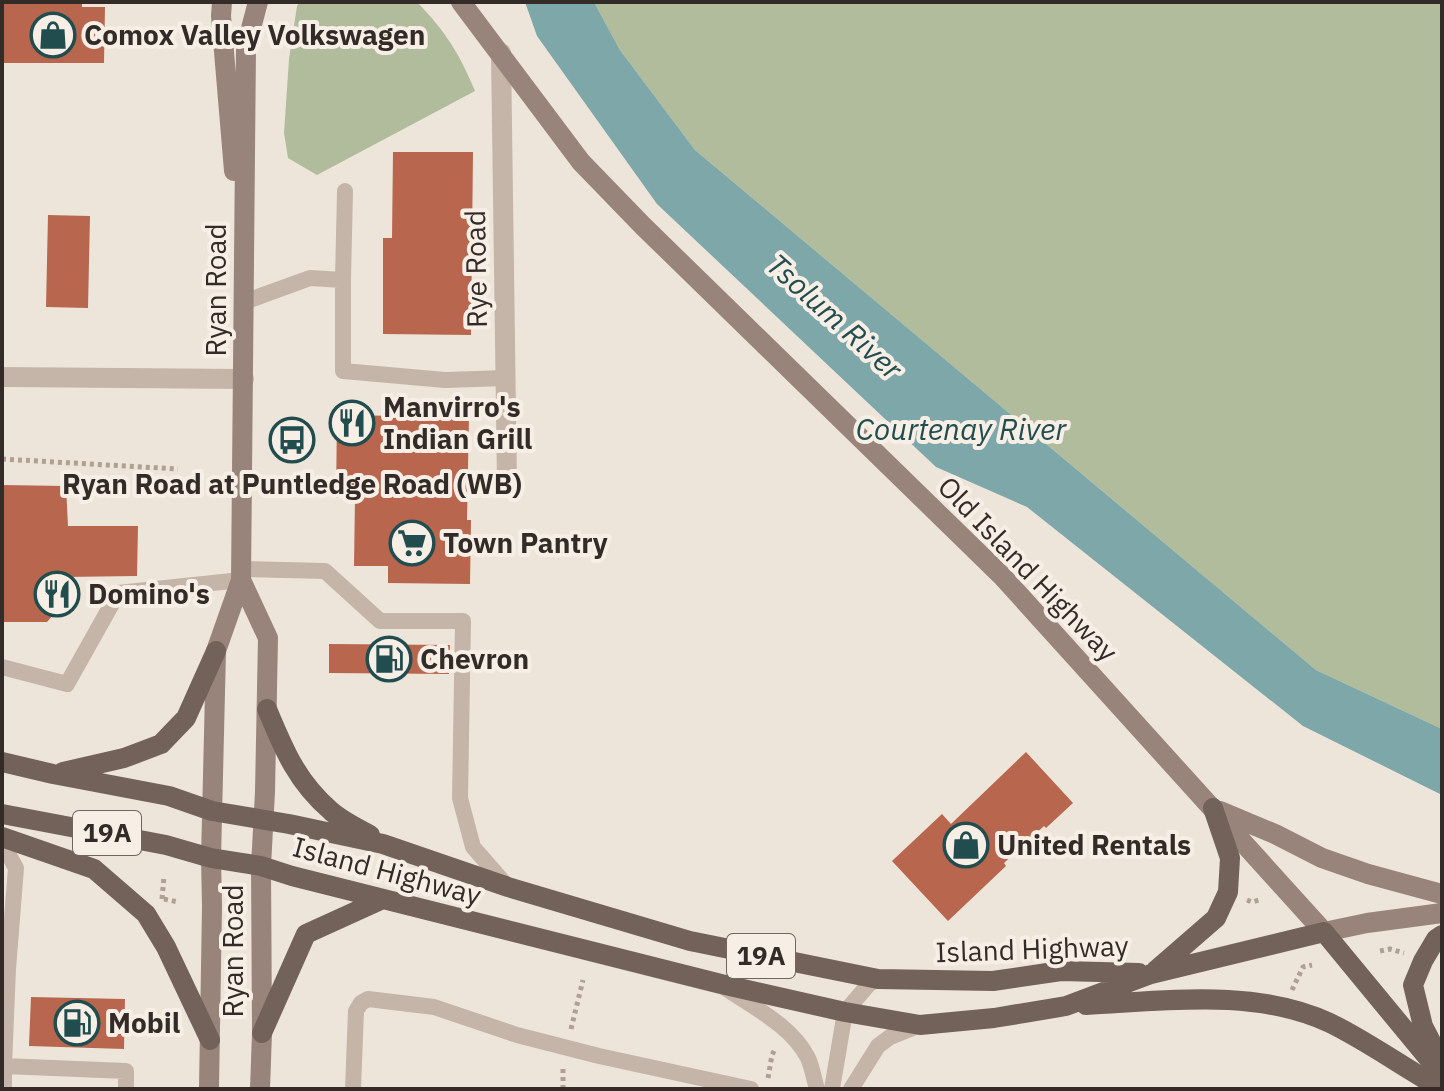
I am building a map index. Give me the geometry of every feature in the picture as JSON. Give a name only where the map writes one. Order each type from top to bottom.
[{"type":"main road","points":[[222,2],[244,302]]},
{"type":"main road","name":"Ryan Road","points":[[209,1089],[216,651],[241,574],[246,47],[258,2]]},
{"type":"main road","points":[[246,47],[269,2]]},
{"type":"main road","name":"Old Island Highway","points":[[461,2],[581,162],[1002,576],[1324,932]]},
{"type":"main road","name":"Ryan Road","points":[[241,574],[268,638],[261,866],[260,1089]]},
{"type":"main road","points":[[53,774],[124,758],[161,744],[186,718],[216,651]]},
{"type":"main road","points":[[267,709],[287,758],[306,786],[333,813],[383,844]]},
{"type":"main road","name":"Island Highway","points":[[2,762],[169,796],[212,811],[383,844],[508,887],[690,941],[878,979],[993,981],[1061,971],[1151,974]]},
{"type":"main road","points":[[1213,808],[1322,858],[1442,894]]},
{"type":"main road","points":[[1151,974],[1216,918],[1228,892],[1230,858],[1213,808]]},
{"type":"main road","name":"Island Highway","points":[[2,814],[261,866],[721,984],[845,1012],[920,1025],[994,1018],[1066,1006],[1151,974]]},
{"type":"main road","points":[[2,840],[94,869],[146,914],[166,947],[210,1040]]},
{"type":"main road","points":[[262,1033],[306,934],[383,899]]},
{"type":"main road","points":[[1442,913],[1324,932],[1442,1075]]},
{"type":"main road","name":"19A","points":[[1151,974],[1324,932]]},
{"type":"main road","points":[[1442,935],[1436,939],[1423,961],[1413,985],[1423,1026],[1442,1062]]},
{"type":"main road","points":[[1066,1006],[1216,999],[1289,1008],[1340,1028],[1442,1089]]},
{"type":"street","name":"Rye Road","points":[[501,53],[507,484]]},
{"type":"street","points":[[2,377],[244,379]]},
{"type":"lane","points":[[345,191],[343,371],[445,380],[505,378]]},
{"type":"lane","points":[[244,302],[310,278],[343,280]]},
{"type":"lane","points":[[2,667],[67,684],[118,593],[241,574],[325,571],[380,621],[463,621],[460,798],[473,847],[508,887]]},
{"type":"lane","points":[[2,840],[16,868],[8,969],[4,1089]]},
{"type":"lane","points":[[832,1089],[845,1012],[869,984],[878,979]]},
{"type":"lane","points":[[721,984],[794,1039],[808,1058],[817,1089]]},
{"type":"lane","points":[[353,1089],[356,1011],[361,1003],[376,999],[434,1007],[517,1035],[751,1089]]},
{"type":"lane","points":[[851,1089],[878,1046],[890,1037],[920,1025]]},
{"type":"lane","points":[[3,1066],[126,1071],[126,1089]]},
{"type":"path","points":[[2,459],[178,469]]},
{"type":"path","points":[[164,876],[160,901],[178,902]]},
{"type":"path","points":[[1256,909],[1252,902],[1259,900]]},
{"type":"path","points":[[1380,951],[1390,949],[1409,954]]},
{"type":"path","points":[[1288,998],[1303,967],[1312,965]]},
{"type":"path","points":[[570,1034],[583,980]]},
{"type":"path","points":[[768,1078],[772,1055],[778,1045]]},
{"type":"path","points":[[563,1062],[563,1089]]},
{"type":"green space","points":[[300,2],[417,2],[451,44],[475,91],[317,175],[288,158],[284,133],[289,59]]},
{"type":"green space","points":[[594,2],[1442,2],[1442,729],[1316,670],[695,150],[620,50]]},
{"type":"water","name":"Courtenay River","points":[[525,2],[594,2],[620,50],[695,150],[1316,670],[1442,729],[1442,795],[1303,726],[1027,507],[936,467],[657,204],[537,36]]},
{"type":"building","name":"Comox Valley Volkswagen","points":[[2,2],[82,2],[82,7],[105,7],[104,63],[2,63]]},
{"type":"building","points":[[393,152],[473,152],[471,335],[383,334],[383,238],[392,238]]},
{"type":"building","points":[[48,215],[90,216],[88,308],[46,307]]},
{"type":"building","points":[[337,415],[469,417],[467,520],[471,520],[470,584],[388,583],[388,566],[354,566],[355,498],[336,498]]},
{"type":"building","points":[[2,485],[66,486],[68,526],[138,526],[137,576],[64,577],[65,601],[47,622],[2,622]]},
{"type":"building","name":"Chevron","points":[[329,644],[450,645],[449,674],[329,673]]},
{"type":"building","name":"United Rentals","points":[[1026,752],[1073,803],[1004,863],[1006,866],[948,921],[892,861],[942,814],[951,824]]},
{"type":"building","name":"Mobil","points":[[31,997],[125,999],[124,1049],[29,1046]]},
{"type":"place","name":"Comox Valley Volkswagen","points":[[53,35]]},
{"type":"place","name":"Manvirro's Indian Grill","points":[[352,423]]},
{"type":"place","name":"Ryan Road at Puntledge Road (WB)","points":[[292,440]]},
{"type":"place","name":"Town Pantry","points":[[412,543]]},
{"type":"place","name":"Domino's","points":[[57,594]]},
{"type":"place","name":"Chevron","points":[[389,659]]},
{"type":"place","name":"United Rentals","points":[[966,845]]},
{"type":"place","name":"Mobil","points":[[77,1023]]},
{"type":"water label","name":"Tsolum River","points":[[834,317]]}]
